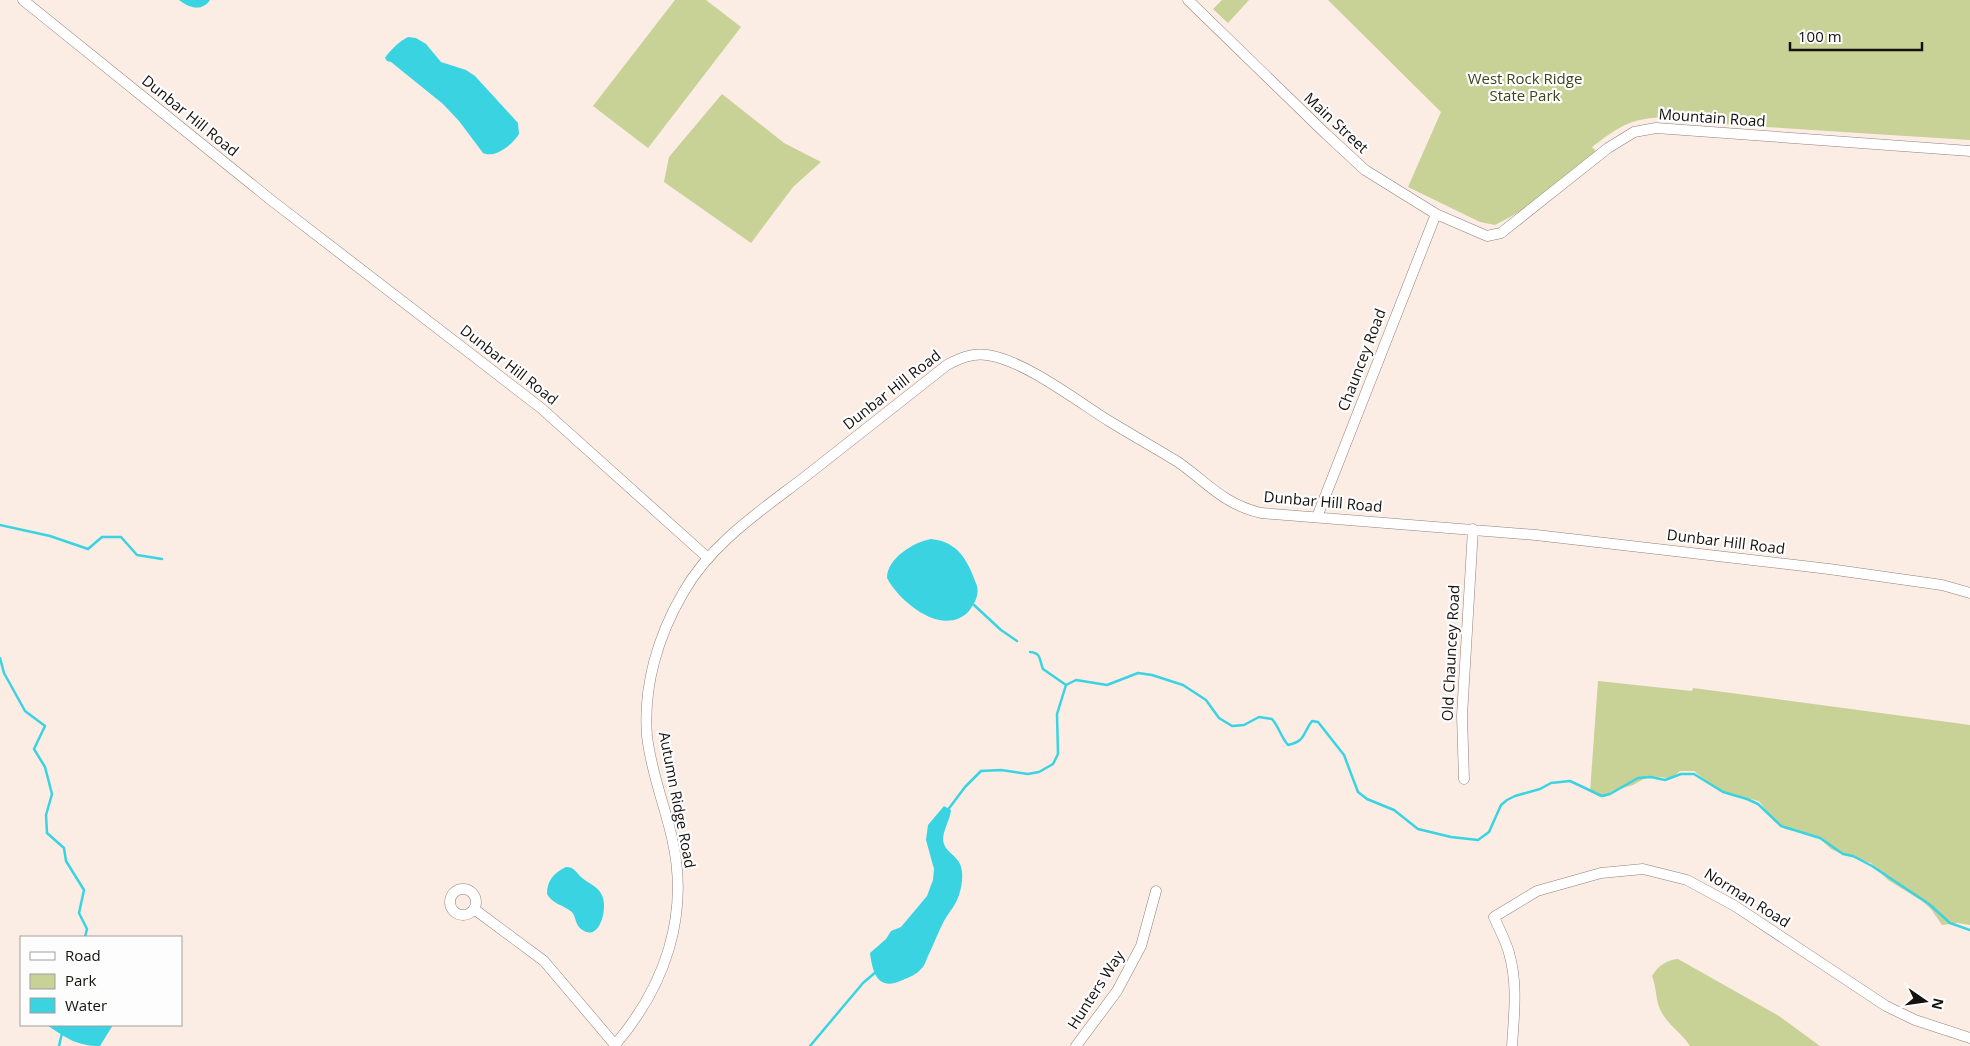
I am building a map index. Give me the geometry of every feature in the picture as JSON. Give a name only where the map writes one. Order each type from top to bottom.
[{"type":"street","name":"Dunbar Hill Road","points":[[23,0],[271,200],[541,408],[708,558],[764,508],[947,365],[958,359],[976,354],[1003,359],[1032,373],[1178,462],[1216,493],[1235,505],[1261,513],[1473,529],[1829,569],[1934,584],[1970,593]]},
{"type":"street","name":"Main Street","points":[[1188,0],[1353,160],[1384,183],[1436,214],[1486,236]]},
{"type":"street","name":"Mountain Road","points":[[1486,236],[1501,234],[1608,148],[1626,136],[1643,129],[1667,129],[1970,151]]},
{"type":"street","name":"Chauncey Road","points":[[1317,517],[1436,214]]},
{"type":"street","name":"Old Chauncey Road","points":[[1464,779],[1462,716],[1473,529]]},
{"type":"street","name":"Autumn Ridge Road","points":[[615,1046],[654,989],[662,970],[674,927],[677,902],[675,858],[650,757],[647,734],[647,704],[654,662],[666,626],[687,587],[708,558]]},
{"type":"street","name":"Norman Road","points":[[1512,1046],[1516,995],[1514,970],[1509,951],[1494,918],[1537,891],[1601,873],[1643,869],[1687,880],[1735,906],[1886,1006],[1915,1020],[1970,1038]]},
{"type":"street","name":"Hunters Way","points":[[1076,1046],[1117,991],[1141,946],[1156,891]]},
{"type":"street","points":[[474,909],[544,961],[615,1046]]},
{"type":"green space","points":[[675,0],[706,0],[741,27],[648,148],[593,106]]},
{"type":"green space","points":[[1222,0],[1249,0],[1228,23],[1213,9]]},
{"type":"green space","name":"West Rock Ridge State Park","points":[[1328,0],[1970,0],[1970,140],[1735,125],[1679,118],[1645,119],[1623,126],[1598,142],[1592,147],[1596,151],[1530,205],[1495,225],[1480,222],[1408,187],[1441,112]]},
{"type":"green space","points":[[722,94],[784,143],[821,162],[793,187],[751,243],[664,182],[669,157]]},
{"type":"green space","points":[[1598,681],[1692,691],[1693,688],[1970,725],[1970,925],[1958,923],[1942,925],[1931,909],[1922,901],[1888,880],[1871,863],[1831,849],[1820,838],[1813,835],[1785,829],[1774,821],[1759,801],[1719,791],[1694,771],[1680,771],[1673,777],[1668,778],[1649,776],[1633,785],[1613,791],[1605,797],[1600,797],[1590,792]]},
{"type":"green space","points":[[1678,959],[1779,1016],[1820,1046],[1690,1046],[1662,1013],[1658,1004],[1652,976],[1663,964]]},
{"type":"water","points":[[179,0],[210,0],[207,4],[195,8]]},
{"type":"water","points":[[408,37],[416,38],[426,44],[441,62],[466,70],[475,76],[518,123],[519,134],[513,142],[503,150],[493,154],[483,153],[459,121],[443,104],[391,62],[387,61],[385,58],[390,52]]},
{"type":"water","points":[[931,539],[949,544],[961,554],[977,586],[977,596],[973,605],[969,611],[959,618],[947,621],[935,619],[924,614],[912,607],[893,588],[887,578],[891,564],[896,558],[910,547]]},
{"type":"water","points":[[944,806],[951,810],[943,836],[944,844],[960,864],[962,871],[962,884],[959,895],[942,925],[922,968],[913,975],[896,983],[883,983],[873,969],[870,953],[886,939],[891,931],[901,927],[927,896],[933,880],[934,869],[926,840],[928,825]]},
{"type":"water","points":[[566,867],[575,870],[602,894],[604,904],[603,917],[597,929],[593,932],[581,929],[572,912],[552,900],[547,894],[548,885],[552,878]]},
{"type":"water","points":[[48,1026],[112,1026],[100,1046],[85,1045],[60,1034]]},
{"type":"waterway","points":[[0,525],[50,536],[88,549],[102,537],[121,537],[137,555],[162,559]]},
{"type":"waterway","points":[[974,605],[1001,630],[1017,641]]},
{"type":"waterway","points":[[1030,652],[1038,655],[1043,669],[1066,685]]},
{"type":"waterway","points":[[0,658],[4,673],[25,711],[45,726],[34,749],[45,767],[52,794],[46,815],[47,833],[64,848],[66,861],[84,890],[79,913],[87,929],[85,936]]},
{"type":"waterway","points":[[947,811],[965,787],[981,771],[1001,770],[1028,774],[1039,772],[1053,764],[1058,754],[1057,714],[1066,685],[1076,680],[1107,685],[1138,673],[1152,675],[1183,685],[1206,700],[1219,718],[1232,726],[1244,725],[1259,717],[1272,719],[1288,745],[1301,739],[1312,721],[1318,722],[1344,755],[1358,792],[1367,799],[1394,810],[1418,829],[1451,837],[1478,840],[1489,832],[1501,805],[1507,800],[1540,789],[1551,783],[1570,781],[1602,796],[1610,794],[1638,778],[1651,777],[1665,780],[1681,774],[1694,774],[1723,792],[1758,804],[1781,826],[1820,838],[1843,854],[1853,856],[1872,866],[1929,904],[1950,923],[1970,930]]},
{"type":"waterway","points":[[810,1046],[863,983],[877,971]]},
{"type":"waterway","points":[[59,1046],[62,1033]]}]
